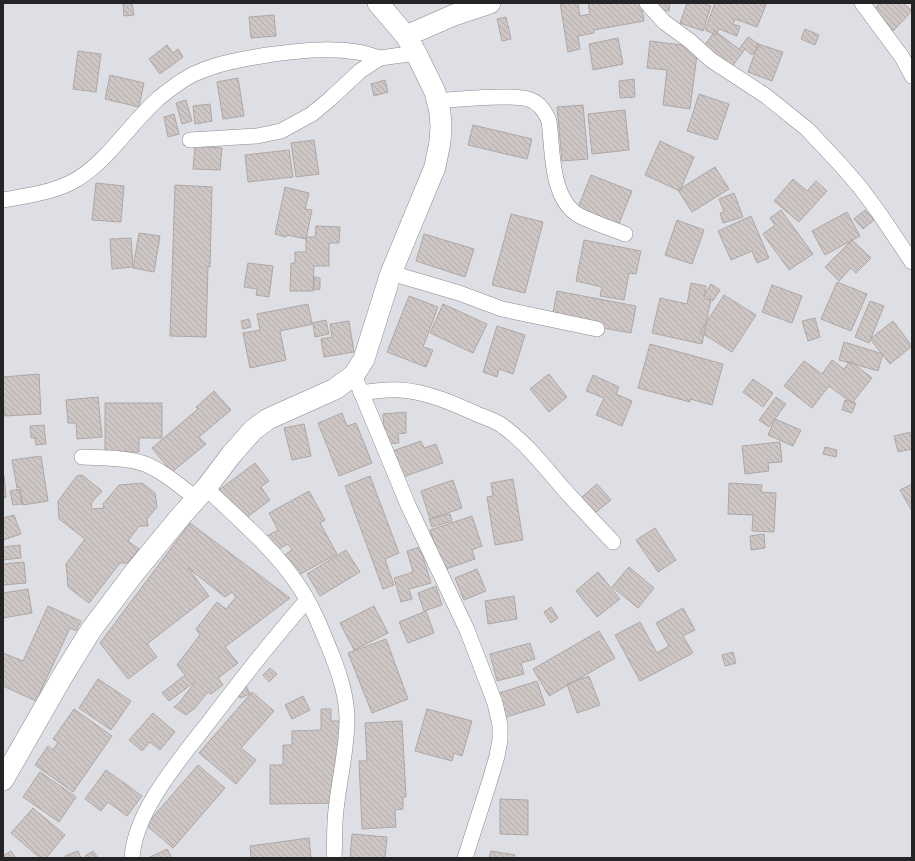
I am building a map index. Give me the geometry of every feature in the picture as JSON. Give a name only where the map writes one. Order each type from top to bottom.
[{"type":"street","points":[[378,3],[411,45],[435,92],[441,127],[440,142],[435,167],[391,273],[358,384],[408,504],[467,630],[495,703],[500,725],[498,751],[465,858]]},
{"type":"street","points":[[190,140],[257,136],[281,131],[312,114],[360,71],[380,58],[411,45],[454,15],[490,3]]},
{"type":"street","points":[[647,3],[664,22],[690,41],[711,60],[766,96],[807,129],[839,163],[877,210],[912,262]]},
{"type":"street","points":[[862,3],[902,57],[912,76]]},
{"type":"street","points":[[3,200],[34,195],[52,190],[70,183],[84,175],[160,97],[179,82],[193,74],[219,64],[281,53],[323,50],[359,52],[380,58]]},
{"type":"street","points":[[437,101],[466,98],[516,97],[529,99],[537,103],[546,114],[549,121],[554,167],[558,187],[560,194],[568,207],[579,216],[625,234]]},
{"type":"street","points":[[391,273],[502,309],[597,329]]},
{"type":"street","points":[[3,780],[62,677],[91,630],[144,561],[201,494],[231,455],[253,430],[268,419],[335,389],[358,384],[388,390],[414,392],[461,406],[503,426],[518,438],[539,460],[613,542]]},
{"type":"street","points":[[82,457],[117,459],[142,463],[201,494],[277,558],[296,582],[307,600],[326,640],[339,673],[345,695],[347,719],[336,810],[334,858]]},
{"type":"street","points":[[132,858],[133,849],[144,816],[166,778],[271,641],[307,600]]},
{"type":"building","points":[[123,3],[132,3],[134,15],[124,16]]},
{"type":"building","points":[[560,3],[578,3],[580,16],[590,14],[588,3],[641,3],[644,21],[594,30],[594,33],[578,36],[580,49],[568,52]]},
{"type":"building","points":[[644,3],[670,3],[669,11],[643,6]]},
{"type":"building","points":[[687,3],[701,3],[711,6],[703,31],[680,23]]},
{"type":"building","points":[[715,3],[761,3],[766,5],[757,27],[735,19],[733,24],[740,26],[737,36],[719,29],[716,35],[705,30]]},
{"type":"building","points":[[880,3],[903,3],[912,11],[893,31],[872,11]]},
{"type":"building","points":[[274,15],[276,36],[251,38],[249,17]]},
{"type":"building","points":[[506,17],[511,39],[502,41],[497,19]]},
{"type":"building","points":[[805,29],[819,35],[815,45],[801,39]]},
{"type":"building","points":[[715,31],[739,49],[748,37],[760,45],[752,55],[745,49],[729,71],[701,50]]},
{"type":"building","points":[[618,38],[623,64],[593,70],[589,44]]},
{"type":"building","points":[[650,41],[698,47],[690,109],[663,105],[667,70],[647,68]]},
{"type":"building","points":[[758,44],[783,52],[772,81],[748,72]]},
{"type":"building","points":[[167,45],[173,53],[178,49],[183,57],[160,74],[149,59]]},
{"type":"building","points":[[78,51],[101,54],[96,92],[73,89]]},
{"type":"building","points":[[110,75],[144,83],[139,107],[105,99]]},
{"type":"building","points":[[238,78],[244,116],[223,119],[217,82]]},
{"type":"building","points":[[634,79],[635,97],[620,98],[619,81]]},
{"type":"building","points":[[385,80],[388,92],[374,96],[371,84]]},
{"type":"building","points":[[699,94],[729,104],[717,140],[687,131]]},
{"type":"building","points":[[186,100],[192,121],[182,124],[176,103]]},
{"type":"building","points":[[210,104],[212,121],[195,124],[193,106]]},
{"type":"building","points":[[583,105],[588,159],[562,161],[557,107]]},
{"type":"building","points":[[625,110],[629,150],[592,154],[588,114]]},
{"type":"building","points":[[174,114],[179,134],[168,137],[164,117]]},
{"type":"building","points":[[473,125],[532,139],[527,159],[468,145]]},
{"type":"building","points":[[314,140],[319,174],[296,177],[291,143]]},
{"type":"building","points":[[660,141],[694,157],[680,191],[645,175]]},
{"type":"building","points":[[195,146],[222,148],[220,170],[193,169]]},
{"type":"building","points":[[289,150],[293,177],[248,182],[245,155]]},
{"type":"building","points":[[715,167],[729,189],[692,212],[678,190]]},
{"type":"building","points":[[591,175],[632,191],[618,226],[577,210]]},
{"type":"building","points":[[793,179],[807,191],[816,181],[827,191],[799,222],[774,201]]},
{"type":"building","points":[[96,183],[124,186],[121,222],[92,220]]},
{"type":"building","points":[[175,185],[212,187],[206,337],[170,336]]},
{"type":"building","points":[[285,187],[309,193],[305,209],[312,210],[306,239],[287,235],[286,237],[275,234]]},
{"type":"building","points":[[734,193],[743,217],[723,223],[720,213],[724,212],[719,199]]},
{"type":"building","points":[[781,210],[813,254],[789,270],[763,234],[775,225],[770,218]]},
{"type":"building","points":[[865,210],[874,220],[863,229],[854,219]]},
{"type":"building","points":[[847,212],[860,236],[825,255],[812,231]]},
{"type":"building","points":[[511,214],[543,222],[525,293],[492,285]]},
{"type":"building","points":[[751,216],[769,258],[757,263],[752,251],[731,260],[718,231]]},
{"type":"building","points":[[677,220],[704,230],[692,264],[665,255]]},
{"type":"building","points":[[316,226],[340,227],[339,243],[329,243],[329,266],[314,266],[313,291],[290,291],[291,263],[295,263],[295,252],[306,252],[306,237],[315,237]]},
{"type":"building","points":[[139,233],[160,236],[154,272],[133,268]]},
{"type":"building","points":[[424,234],[474,249],[465,277],[416,261]]},
{"type":"building","points":[[131,238],[133,267],[112,269],[110,239]]},
{"type":"building","points":[[584,240],[641,251],[636,274],[629,273],[624,300],[600,296],[602,287],[576,281]]},
{"type":"building","points":[[852,240],[871,258],[856,273],[851,268],[839,281],[825,267]]},
{"type":"building","points":[[248,263],[273,266],[269,297],[256,295],[257,289],[244,287]]},
{"type":"building","points":[[314,277],[320,278],[320,289],[314,290]]},
{"type":"building","points":[[837,282],[867,294],[851,331],[821,319]]},
{"type":"building","points":[[691,283],[706,286],[704,298],[711,300],[702,344],[652,333],[660,298],[687,304]]},
{"type":"building","points":[[711,284],[720,290],[713,301],[704,295]]},
{"type":"building","points":[[772,285],[802,296],[792,323],[762,312]]},
{"type":"building","points":[[557,291],[636,306],[631,333],[552,319]]},
{"type":"building","points":[[724,295],[756,315],[732,352],[700,332]]},
{"type":"building","points":[[409,296],[438,307],[423,347],[433,350],[426,367],[387,352]]},
{"type":"building","points":[[870,301],[884,306],[869,343],[855,337]]},
{"type":"building","points":[[308,304],[312,323],[326,320],[329,334],[315,337],[313,324],[280,331],[286,360],[250,368],[243,333],[260,330],[257,314]]},
{"type":"building","points":[[443,304],[487,324],[473,353],[430,333]]},
{"type":"building","points":[[815,318],[820,337],[808,341],[802,321]]},
{"type":"building","points":[[249,319],[251,327],[243,329],[241,321]]},
{"type":"building","points":[[349,321],[354,352],[324,357],[321,339],[332,337],[330,324]]},
{"type":"building","points":[[893,321],[912,346],[890,364],[870,339]]},
{"type":"building","points":[[497,326],[525,335],[513,374],[499,369],[497,377],[483,372]]},
{"type":"building","points":[[844,342],[883,354],[878,371],[839,360]]},
{"type":"building","points":[[650,344],[723,364],[712,405],[690,399],[690,402],[638,388]]},
{"type":"building","points":[[832,360],[844,369],[850,361],[872,378],[852,403],[829,386],[812,408],[784,386],[804,361],[822,374]]},
{"type":"building","points":[[39,374],[41,414],[5,416],[3,408],[3,377]]},
{"type":"building","points":[[549,374],[567,397],[549,412],[530,389]]},
{"type":"building","points":[[593,375],[619,387],[616,394],[632,401],[622,426],[596,415],[604,398],[586,391]]},
{"type":"building","points":[[753,379],[773,393],[763,407],[743,392]]},
{"type":"building","points":[[214,391],[231,410],[199,437],[206,444],[172,472],[152,448],[198,409],[196,407]]},
{"type":"building","points":[[98,397],[102,437],[77,439],[76,423],[68,423],[66,400]]},
{"type":"building","points":[[776,397],[786,404],[769,427],[759,420]]},
{"type":"building","points":[[845,400],[856,403],[852,413],[842,410]]},
{"type":"building","points":[[105,403],[162,403],[162,438],[139,438],[139,452],[105,452]]},
{"type":"building","points":[[406,412],[406,433],[398,434],[399,443],[385,444],[383,414]]},
{"type":"building","points":[[342,413],[347,426],[356,423],[372,463],[339,476],[318,423]]},
{"type":"building","points":[[775,419],[801,430],[793,446],[768,435]]},
{"type":"building","points":[[304,424],[311,456],[292,460],[284,428]]},
{"type":"building","points":[[44,425],[46,444],[36,445],[35,438],[31,438],[30,426]]},
{"type":"building","points":[[911,432],[912,449],[898,452],[894,436]]},
{"type":"building","points":[[421,441],[424,448],[436,444],[443,463],[400,478],[390,452]]},
{"type":"building","points":[[780,442],[782,462],[768,463],[769,471],[745,474],[742,446]]},
{"type":"building","points":[[825,447],[837,450],[836,457],[823,454]]},
{"type":"building","points":[[41,456],[48,501],[23,505],[20,487],[17,488],[12,460]]},
{"type":"building","points":[[255,463],[269,481],[261,487],[270,500],[242,521],[219,490]]},
{"type":"building","points":[[3,475],[6,497],[3,498]]},
{"type":"building","points":[[82,475],[102,491],[91,503],[92,509],[104,508],[103,504],[119,485],[142,483],[155,493],[157,507],[147,519],[148,526],[139,526],[128,541],[139,549],[128,563],[120,563],[89,603],[68,587],[66,564],[85,539],[59,519],[58,501],[77,476]]},
{"type":"building","points":[[370,476],[399,553],[385,559],[394,585],[383,589],[345,486]]},
{"type":"building","points":[[513,479],[523,540],[495,545],[487,497],[493,496],[491,483]]},
{"type":"building","points":[[453,480],[462,508],[430,519],[421,491]]},
{"type":"building","points":[[729,483],[762,485],[761,492],[776,493],[774,532],[752,531],[753,515],[728,514]]},
{"type":"building","points":[[597,484],[611,500],[595,513],[582,497]]},
{"type":"building","points":[[912,484],[912,511],[900,490]]},
{"type":"building","points":[[19,489],[22,504],[13,505],[10,491]]},
{"type":"building","points":[[309,491],[325,520],[320,523],[337,554],[295,577],[283,556],[292,550],[288,544],[273,552],[265,537],[278,530],[269,513]]},
{"type":"building","points":[[450,514],[452,521],[432,527],[429,519]]},
{"type":"building","points":[[14,515],[21,534],[3,540],[3,518]]},
{"type":"building","points":[[472,516],[482,546],[472,550],[475,559],[443,570],[430,530]]},
{"type":"building","points":[[190,523],[290,598],[225,647],[238,663],[218,678],[223,685],[211,694],[208,692],[195,708],[186,715],[174,707],[179,703],[196,681],[169,701],[162,693],[185,675],[177,665],[200,635],[196,629],[217,602],[226,609],[236,597],[232,592],[225,597],[188,568],[209,596],[147,644],[157,657],[128,679],[100,643]]},
{"type":"building","points":[[655,528],[676,560],[658,572],[636,540]]},
{"type":"building","points":[[764,534],[765,548],[751,550],[750,536]]},
{"type":"building","points":[[20,545],[21,558],[3,560],[3,547]]},
{"type":"building","points":[[420,547],[431,583],[409,589],[412,599],[401,602],[394,578],[413,572],[407,551]]},
{"type":"building","points":[[346,550],[360,572],[320,596],[307,574]]},
{"type":"building","points":[[24,562],[26,583],[3,585],[3,564]]},
{"type":"building","points":[[629,567],[654,588],[638,608],[612,587]]},
{"type":"building","points":[[477,569],[486,591],[464,600],[455,578]]},
{"type":"building","points":[[598,572],[620,599],[597,617],[576,591]]},
{"type":"building","points":[[436,586],[442,605],[424,611],[418,593]]},
{"type":"building","points":[[28,589],[32,613],[3,618],[3,593]]},
{"type":"building","points":[[514,596],[517,619],[488,624],[485,601]]},
{"type":"building","points":[[48,606],[81,621],[76,631],[70,628],[36,701],[3,686],[3,653],[23,661]]},
{"type":"building","points":[[374,606],[388,633],[354,650],[340,623]]},
{"type":"building","points":[[551,607],[558,618],[551,623],[544,612]]},
{"type":"building","points":[[683,608],[695,630],[683,636],[693,653],[640,681],[615,635],[640,622],[657,653],[669,646],[656,623]]},
{"type":"building","points":[[426,611],[434,633],[408,643],[399,622]]},
{"type":"building","points":[[599,631],[615,658],[549,696],[533,669]]},
{"type":"building","points":[[386,639],[408,699],[372,713],[348,653]]},
{"type":"building","points":[[530,643],[535,659],[521,663],[524,674],[497,681],[490,654]]},
{"type":"building","points":[[733,652],[736,663],[725,666],[722,655]]},
{"type":"building","points":[[270,668],[277,674],[269,682],[263,675]]},
{"type":"building","points":[[589,676],[600,705],[577,713],[567,684]]},
{"type":"building","points":[[98,679],[131,701],[111,730],[79,708]]},
{"type":"building","points":[[537,681],[545,705],[500,719],[493,695]]},
{"type":"building","points":[[245,684],[250,694],[240,698],[236,689]]},
{"type":"building","points":[[252,692],[274,711],[241,748],[256,760],[236,784],[199,753]]},
{"type":"building","points":[[303,696],[310,710],[292,719],[285,705]]},
{"type":"building","points":[[74,709],[112,736],[73,792],[35,765],[48,746],[53,750],[58,742],[53,739]]},
{"type":"building","points":[[321,709],[331,709],[331,721],[342,721],[343,803],[270,804],[270,765],[283,765],[283,745],[292,745],[292,731],[321,730]]},
{"type":"building","points":[[427,709],[472,721],[462,756],[454,753],[452,761],[415,751]]},
{"type":"building","points":[[153,713],[175,732],[160,750],[150,742],[142,751],[129,740]]},
{"type":"building","points":[[402,721],[406,797],[403,797],[403,809],[395,810],[396,827],[362,829],[359,761],[367,761],[365,723]]},
{"type":"building","points":[[198,765],[225,788],[173,848],[146,825]]},
{"type":"building","points":[[106,770],[142,796],[127,816],[108,802],[101,811],[85,799]]},
{"type":"building","points":[[40,772],[76,797],[59,822],[23,797]]},
{"type":"building","points":[[500,799],[528,800],[528,835],[500,834]]},
{"type":"building","points":[[33,808],[65,835],[46,858],[40,858],[11,833]]},
{"type":"building","points":[[352,834],[387,837],[385,858],[350,858]]},
{"type":"building","points":[[309,838],[311,858],[251,858],[250,846]]},
{"type":"building","points":[[167,849],[172,858],[148,858]]},
{"type":"building","points":[[11,851],[16,858],[3,858],[3,856]]},
{"type":"building","points":[[78,851],[81,858],[66,858],[65,856]]},
{"type":"building","points":[[93,851],[98,858],[86,858],[85,856]]},
{"type":"building","points":[[491,851],[515,855],[514,858],[489,858]]}]
